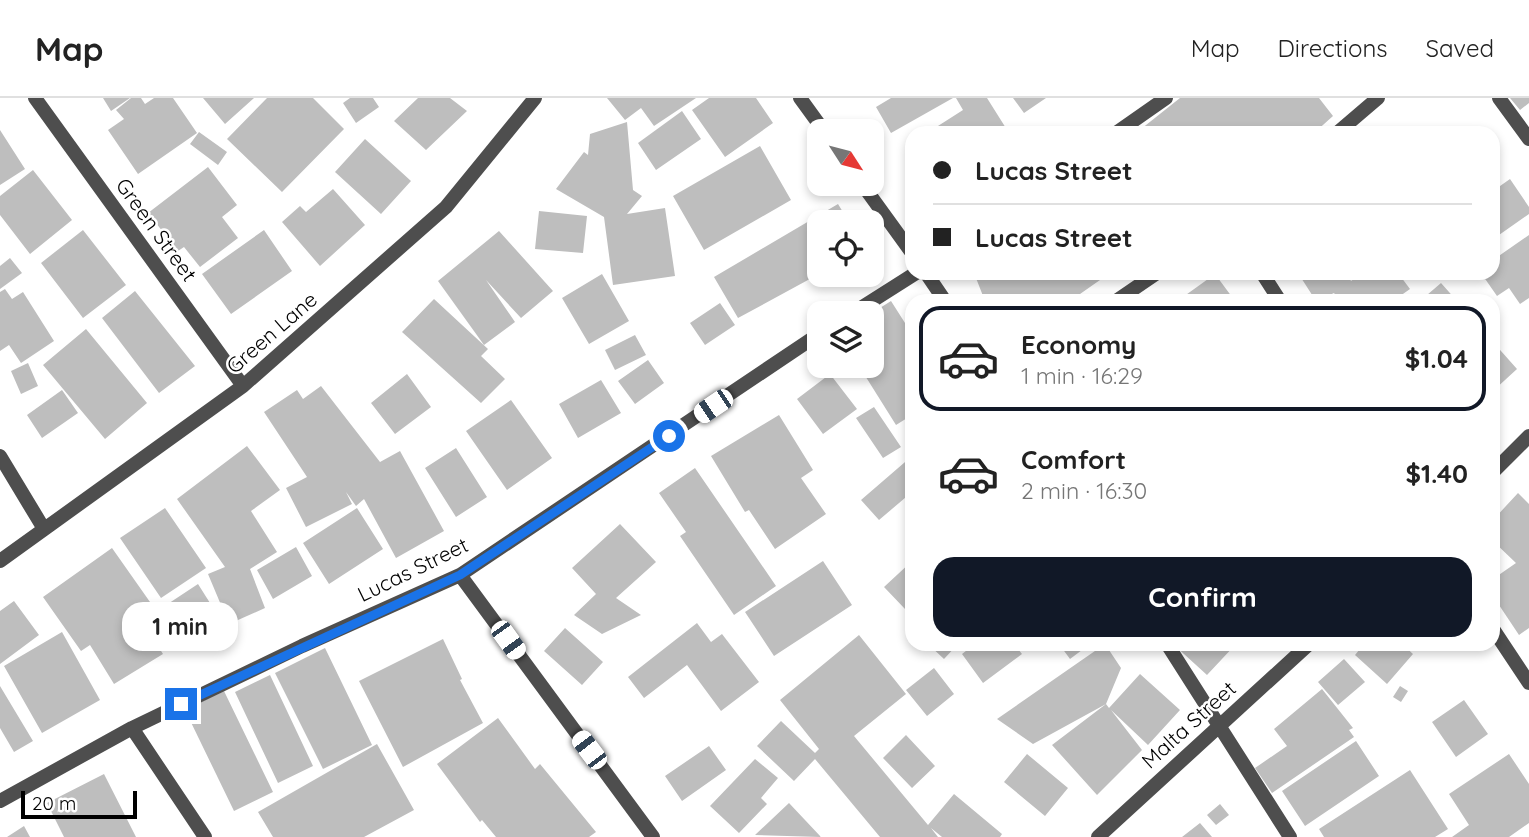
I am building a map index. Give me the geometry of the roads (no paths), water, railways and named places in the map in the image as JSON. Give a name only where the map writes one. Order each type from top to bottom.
[{"type":"street","name":"Green Street","points":[[35,98],[243,386]]},
{"type":"street","name":"Green Lane","points":[[0,561],[243,386],[446,207],[535,98]]},
{"type":"street","points":[[800,98],[815,119]]},
{"type":"street","points":[[1126,126],[1166,98]]},
{"type":"street","points":[[1345,126],[1378,98]]},
{"type":"street","points":[[1499,98],[1529,139]]},
{"type":"street","points":[[871,196],[905,243]]},
{"type":"street","points":[[871,301],[905,280]]},
{"type":"street","points":[[1126,294],[1147,280]]},
{"type":"street","name":"Lucas Street","points":[[0,801],[132,728],[302,646],[460,575],[807,342]]},
{"type":"street","points":[[1500,465],[1529,436]]},
{"type":"street","points":[[0,456],[44,529]]},
{"type":"street","points":[[460,575],[653,837]]},
{"type":"street","points":[[1500,640],[1529,683]]},
{"type":"street","points":[[1172,651],[1290,837]]},
{"type":"street","name":"Malta Street","points":[[1098,837],[1301,651]]},
{"type":"street","points":[[132,728],[205,837]]}]
